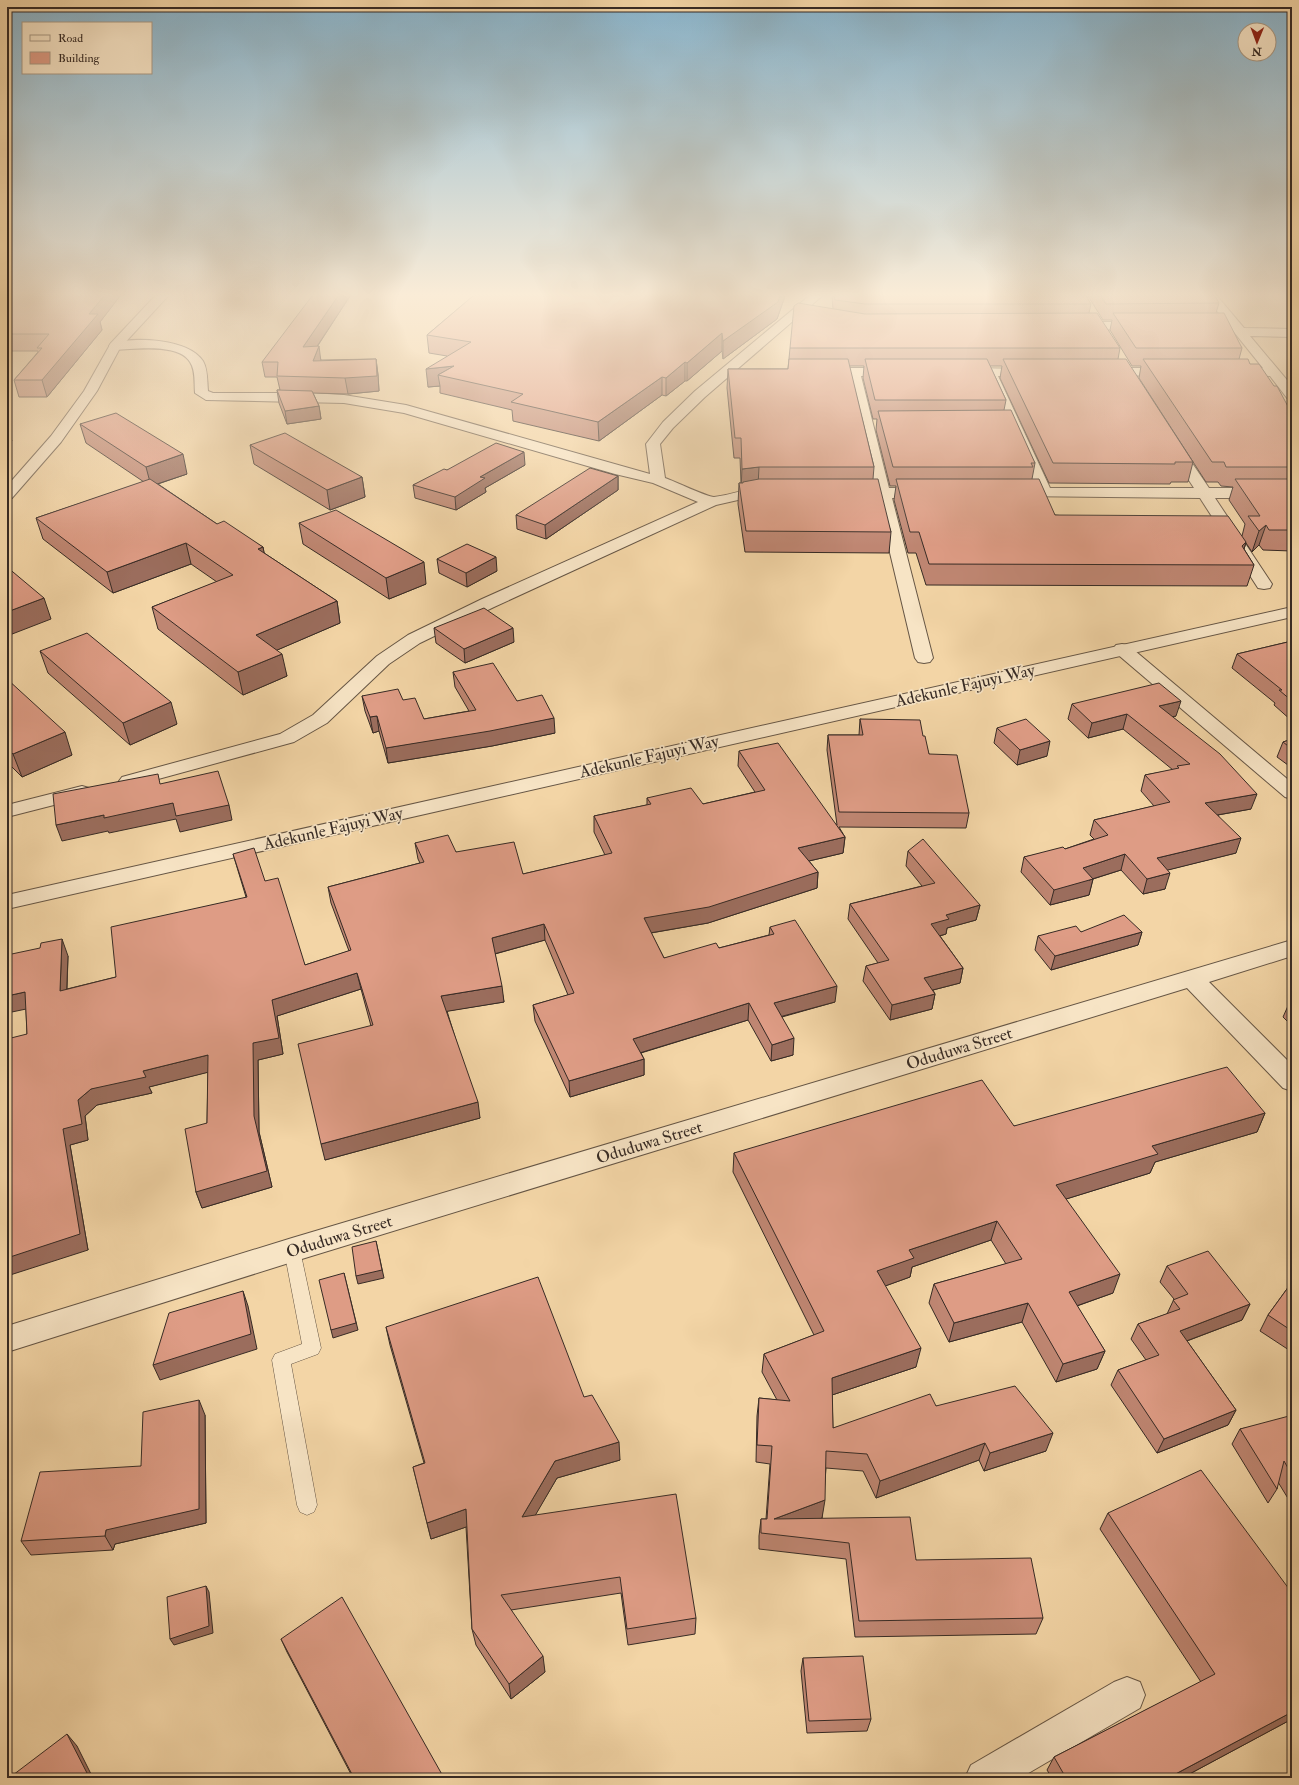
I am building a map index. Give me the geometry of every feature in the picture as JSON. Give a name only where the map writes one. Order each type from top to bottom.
[{"type":"street","points":[[7,495],[56,439],[96,379]]},
{"type":"street","points":[[201,379],[202,393],[211,397],[310,397],[378,403],[406,409],[620,472],[658,480],[711,502]]},
{"type":"street","points":[[658,480],[653,444],[668,425],[700,394],[719,379]]},
{"type":"street","points":[[855,379],[924,658]]},
{"type":"street","points":[[993,379],[1045,493]]},
{"type":"street","points":[[1133,379],[1136,385]]},
{"type":"street","points":[[1279,379],[1292,395]]},
{"type":"street","points":[[998,424],[1014,424]]},
{"type":"street","points":[[866,425],[882,425]]},
{"type":"street","points":[[1168,437],[1264,584]]},
{"type":"street","points":[[999,493],[1292,492]]},
{"type":"street","points":[[7,811],[230,755],[287,738],[320,718],[383,660],[414,639],[488,603],[711,502],[737,495],[781,493]]},
{"type":"street","points":[[836,493],[944,493]]},
{"type":"street","name":"Adekunle Fajuyi Way","points":[[7,902],[1122,649],[1292,612]]},
{"type":"street","points":[[1122,649],[1292,793]]},
{"type":"street","name":"Oduduwa Street","points":[[7,1339],[292,1250],[1292,948]]},
{"type":"street","points":[[1191,978],[1292,1081]]},
{"type":"street","points":[[984,1778],[1127,1695]]},
{"type":"lane","points":[[292,1250],[312,1348],[281,1360],[307,1505]]},
{"type":"building","points":[[15,379],[43,379],[42,380]]},
{"type":"building","points":[[457,379],[659,379],[598,422],[511,402],[523,394]]},
{"type":"building","points":[[729,379],[853,379],[874,467],[759,467],[742,469],[741,438],[735,438]]},
{"type":"building","points":[[870,379],[996,379],[1006,400],[875,400]]},
{"type":"building","points":[[1013,379],[1139,379],[1193,462],[1175,462],[1175,464],[1053,463]]},
{"type":"building","points":[[1157,379],[1269,379],[1274,386],[1277,386],[1292,414],[1292,467],[1226,467],[1224,462],[1212,462]]},
{"type":"building","points":[[277,390],[312,391],[319,406],[285,411]]},
{"type":"building","points":[[1011,410],[1035,463],[1031,463],[1033,467],[893,467],[878,411]]},
{"type":"building","points":[[116,413],[183,454],[146,467],[80,424]]},
{"type":"building","points":[[285,433],[362,477],[327,490],[250,445]]},
{"type":"building","points":[[496,443],[524,452],[480,477],[485,478],[455,497],[413,485],[444,469],[447,470]]},
{"type":"building","points":[[590,468],[618,476],[545,525],[516,515]]},
{"type":"building","points":[[150,479],[217,524],[224,521],[263,547],[258,549],[337,601],[256,635],[282,654],[238,672],[152,607],[233,575],[186,543],[107,572],[36,518]]},
{"type":"building","points":[[759,479],[878,479],[891,532],[746,531],[739,483]]},
{"type":"building","points":[[896,479],[1039,479],[1055,515],[1228,516],[1246,542],[1242,546],[1254,565],[929,564],[919,532],[910,532]]},
{"type":"building","points":[[1235,479],[1292,479],[1292,530],[1269,530],[1266,525],[1259,531],[1248,516],[1260,516]]},
{"type":"building","points":[[336,510],[424,562],[386,578],[299,523]]},
{"type":"building","points":[[467,544],[496,557],[466,573],[437,559]]},
{"type":"building","points":[[7,567],[44,598],[7,612]]},
{"type":"building","points":[[484,608],[513,628],[464,649],[434,628]]},
{"type":"building","points":[[87,633],[171,702],[123,723],[40,651]]},
{"type":"building","points":[[1292,641],[1292,701],[1279,690],[1282,690],[1237,654]]},
{"type":"building","points":[[493,663],[517,701],[542,695],[554,718],[490,731],[386,748],[377,716],[370,717],[362,696],[398,689],[403,700],[415,698],[424,719],[476,710],[453,672]]},
{"type":"building","points":[[7,679],[65,732],[13,754],[7,748]]},
{"type":"building","points":[[1159,683],[1181,701],[1159,706],[1220,754],[1257,794],[1205,803],[1241,838],[1157,858],[1170,873],[1147,879],[1125,854],[1083,868],[1093,879],[1054,890],[1024,857],[1063,847],[1065,849],[1108,835],[1094,820],[1170,802],[1145,775],[1179,768],[1177,766],[1190,764],[1127,714],[1092,723],[1072,704]]},
{"type":"building","points":[[860,719],[920,720],[929,754],[957,755],[969,813],[839,812],[828,735],[863,735]]},
{"type":"building","points":[[1026,719],[1050,741],[1020,750],[997,728]]},
{"type":"building","points":[[1292,739],[1292,749],[1283,742]]},
{"type":"building","points":[[778,743],[845,837],[798,848],[818,872],[709,907],[644,918],[664,958],[716,943],[719,948],[774,934],[770,927],[795,920],[837,986],[774,1003],[794,1038],[772,1045],[749,1003],[633,1039],[644,1059],[569,1081],[533,1005],[574,993],[544,924],[492,938],[502,986],[441,996],[478,1102],[321,1144],[298,1044],[373,1025],[357,973],[272,1000],[279,1038],[253,1043],[254,1116],[267,1171],[196,1192],[185,1129],[207,1123],[208,1055],[143,1071],[146,1077],[91,1089],[78,1100],[82,1124],[63,1129],[80,1234],[7,1258],[7,1039],[27,1034],[25,992],[7,996],[7,955],[40,948],[41,943],[62,939],[60,991],[116,977],[111,927],[247,897],[233,854],[254,848],[265,881],[278,878],[305,965],[351,950],[328,887],[424,862],[415,843],[448,835],[456,852],[514,842],[523,874],[612,853],[594,816],[651,804],[647,798],[691,788],[703,804],[765,790],[739,751]]},
{"type":"building","points":[[218,771],[229,805],[176,816],[173,803],[104,818],[104,815],[56,825],[53,794],[158,774],[160,784]]},
{"type":"building","points":[[923,839],[980,905],[946,915],[949,919],[931,924],[963,968],[924,978],[935,994],[892,1005],[866,966],[889,960],[850,904],[935,883],[908,851]]},
{"type":"building","points":[[1124,915],[1142,932],[1055,956],[1038,936],[1076,926],[1081,932]]},
{"type":"building","points":[[1227,1067],[1265,1113],[1152,1146],[1158,1154],[1056,1185],[1120,1274],[1069,1292],[1105,1351],[1063,1364],[1028,1303],[954,1323],[934,1284],[1022,1259],[997,1221],[909,1250],[914,1258],[877,1271],[921,1348],[832,1378],[833,1428],[930,1394],[936,1406],[1015,1386],[1053,1433],[990,1453],[985,1443],[880,1481],[867,1454],[826,1451],[825,1500],[774,1519],[910,1517],[916,1560],[1031,1558],[1043,1618],[859,1621],[849,1543],[761,1533],[761,1519],[767,1519],[772,1446],[757,1445],[759,1398],[790,1401],[764,1354],[824,1331],[734,1153],[982,1080],[1014,1126]]},
{"type":"building","points":[[376,1241],[382,1270],[356,1276],[352,1247]]},
{"type":"building","points":[[1208,1251],[1250,1304],[1180,1331],[1236,1410],[1164,1439],[1118,1370],[1159,1355],[1138,1324],[1180,1309],[1173,1300],[1188,1294],[1167,1266]]},
{"type":"building","points":[[344,1273],[356,1323],[331,1330],[319,1280]]},
{"type":"building","points":[[538,1277],[584,1397],[592,1395],[619,1442],[555,1461],[522,1517],[676,1494],[696,1618],[627,1629],[620,1577],[501,1595],[543,1656],[509,1684],[472,1629],[466,1509],[427,1523],[413,1467],[425,1463],[386,1327]]},
{"type":"building","points":[[1292,1282],[1292,1331],[1268,1315]]},
{"type":"building","points":[[243,1291],[251,1334],[153,1365],[169,1313]]},
{"type":"building","points":[[199,1400],[199,1509],[106,1530],[105,1536],[21,1541],[40,1472],[141,1466],[143,1412]]},
{"type":"building","points":[[1289,1416],[1292,1419],[1292,1475],[1284,1461],[1277,1489],[1240,1429]]},
{"type":"building","points":[[1201,1470],[1292,1593],[1292,1712],[1168,1778],[1066,1778],[1054,1757],[1215,1674],[1108,1513]]},
{"type":"building","points":[[206,1586],[209,1626],[170,1639],[167,1597]]},
{"type":"building","points":[[342,1597],[444,1778],[354,1778],[281,1639]]},
{"type":"building","points":[[863,1656],[871,1719],[809,1721],[803,1658]]},
{"type":"building","points":[[67,1734],[88,1775],[85,1778],[9,1778]]}]
